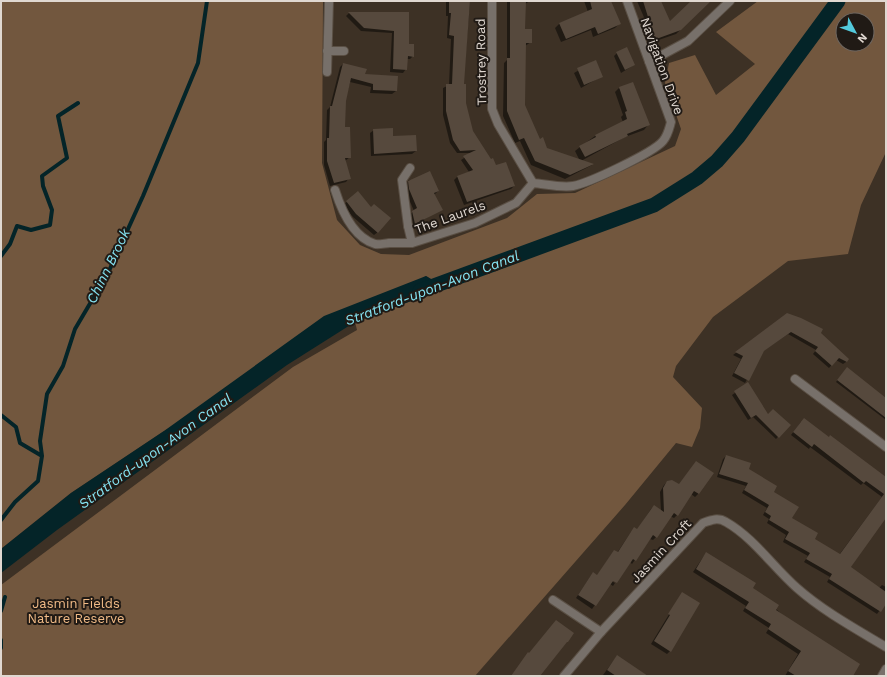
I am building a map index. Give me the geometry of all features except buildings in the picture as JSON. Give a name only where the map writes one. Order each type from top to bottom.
[{"type":"street","points":[[327,72],[329,1]]},
{"type":"street","name":"Trostrey Road","points":[[492,1],[492,109],[498,124],[533,183]]},
{"type":"street","name":"Navigation Drive","points":[[533,183],[572,186],[582,184],[636,159],[655,148],[663,141],[669,132],[671,122],[627,1]]},
{"type":"street","points":[[649,62],[688,41],[730,1]]},
{"type":"street","points":[[327,51],[344,51]]},
{"type":"street","name":"The Laurels","points":[[410,168],[402,180],[408,226],[412,243]]},
{"type":"street","name":"The Laurels","points":[[335,190],[342,212],[353,227],[364,238],[375,244],[412,243],[475,223],[516,203],[533,183]]},
{"type":"street","points":[[795,379],[886,447]]},
{"type":"street","name":"Jasmin Croft","points":[[567,675],[601,632],[703,523],[713,519],[724,521],[743,534],[797,589],[842,620],[886,647]]},
{"type":"street","points":[[553,600],[601,632]]},
{"type":"street","points":[[882,676],[886,669]]},
{"type":"green space","name":"Jasmin Fields Nature Reserve","points":[[1,1],[323,1],[322,163],[337,220],[360,245],[381,254],[409,255],[507,218],[537,194],[575,193],[675,146],[681,129],[665,83],[669,63],[695,55],[716,95],[755,64],[716,32],[758,1],[886,1],[886,152],[861,205],[848,254],[788,261],[713,317],[676,366],[673,377],[702,408],[700,428],[692,447],[676,443],[625,505],[475,676],[1,676],[1,585],[293,367],[357,330],[355,322],[446,288],[426,276],[164,431],[71,493],[1,549]]},
{"type":"water","points":[[426,276],[446,288],[355,322],[287,365],[57,530],[1,573],[1,549],[71,493],[164,431],[324,316]]},
{"type":"waterway","name":"Chinn Brook","points":[[1,520],[15,502],[38,481],[42,456],[40,441],[47,394],[63,366],[75,329],[108,273],[143,196],[198,63],[207,1]]},
{"type":"waterway","name":"Stratford-upon-Avon Canal","points":[[420,291],[654,205],[697,178],[717,161],[738,137],[838,1]]},
{"type":"waterway","points":[[1,256],[10,244],[17,226],[31,230],[50,225],[52,210],[43,186],[42,176],[67,158],[58,116],[78,103]]},
{"type":"waterway","points":[[1,415],[16,427],[20,443],[42,456]]},
{"type":"waterway","name":"Chinn Brook","points":[[1,611],[5,597]]},
{"type":"waterway","name":"Chinn Brook","points":[[1,640],[1,648]]}]
